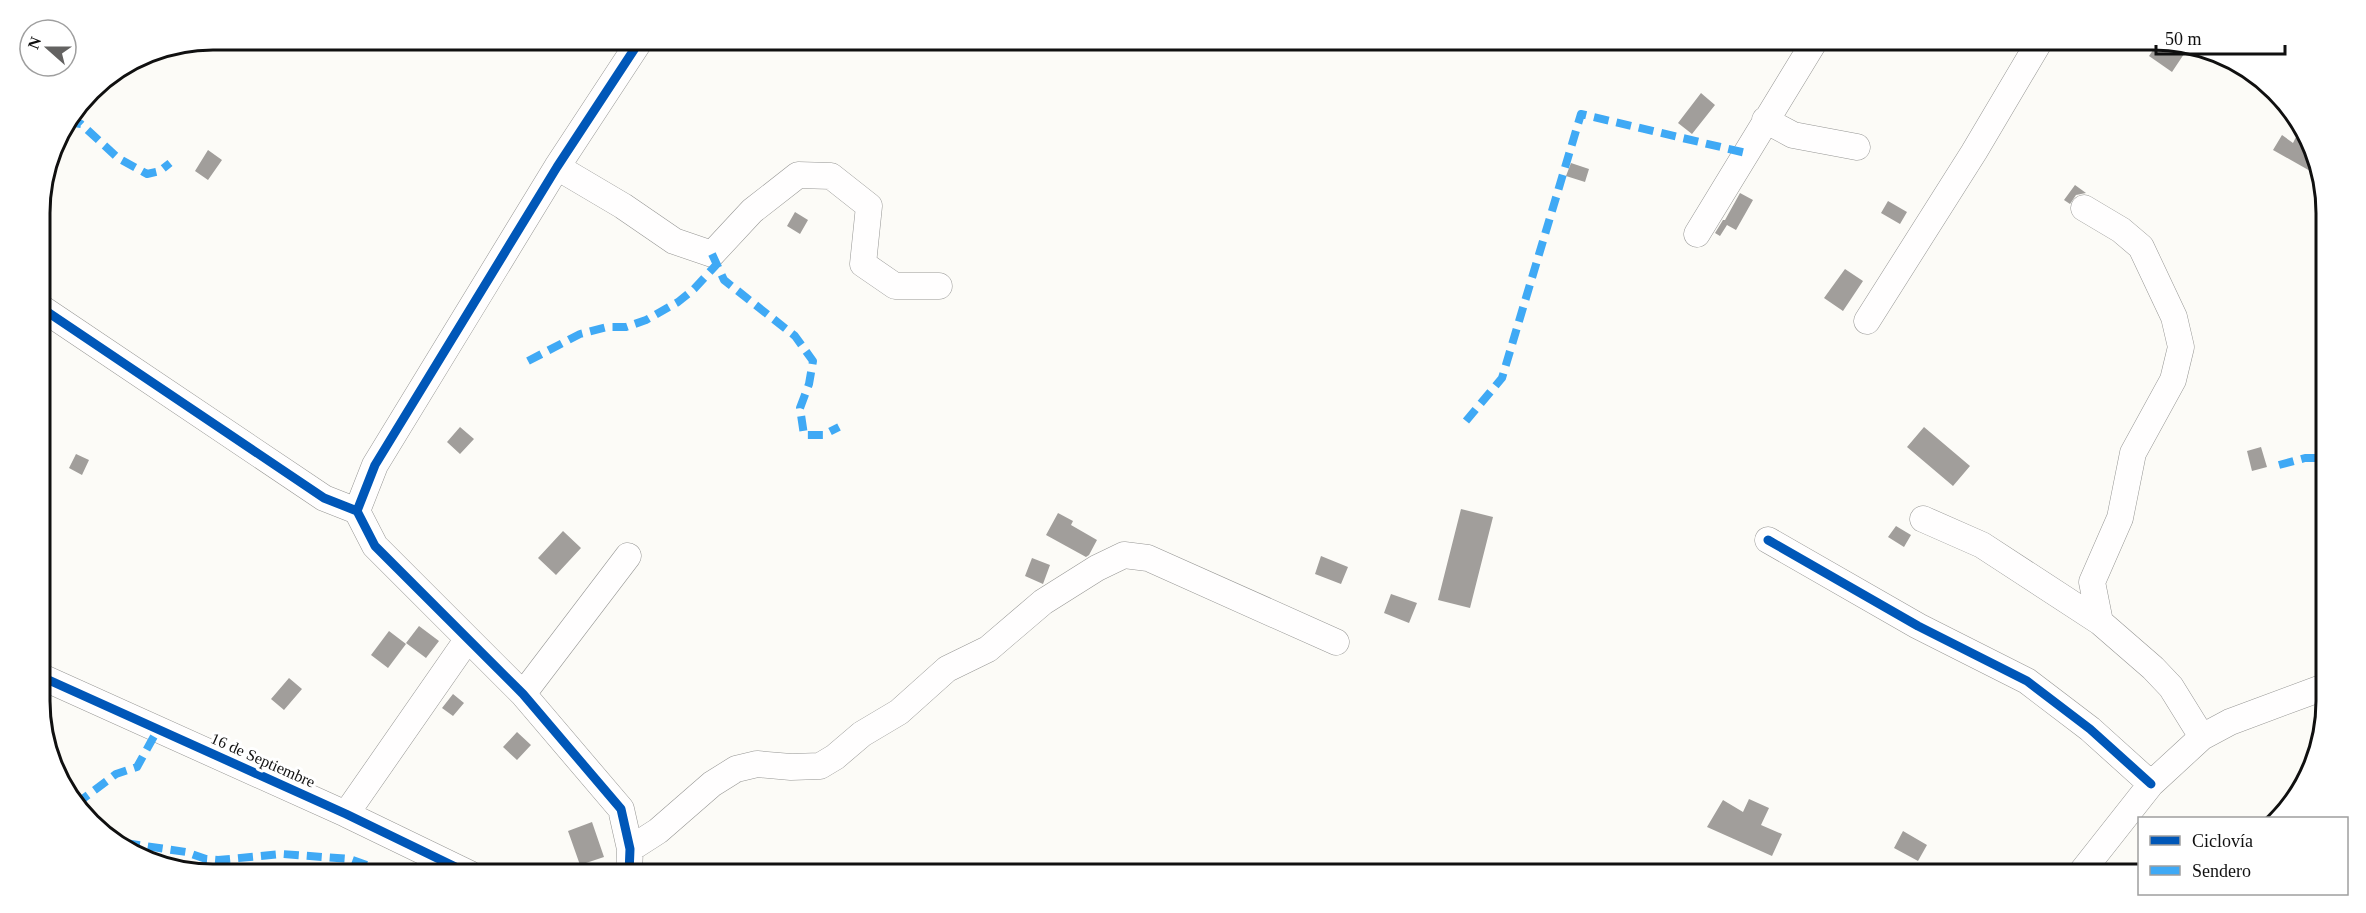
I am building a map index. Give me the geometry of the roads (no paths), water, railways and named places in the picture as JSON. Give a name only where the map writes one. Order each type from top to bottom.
[{"type":"street","points":[[357,511],[375,465],[557,167],[635,50]]},
{"type":"street","points":[[1697,234],[1809,50]]},
{"type":"street","points":[[1867,321],[1974,152],[2034,50]]},
{"type":"street","points":[[1765,120],[1793,135],[1857,147]]},
{"type":"street","points":[[557,167],[674,241],[712,254],[752,211],[798,175],[831,176],[869,206],[862,264],[895,286],[939,286]]},
{"type":"street","points":[[2084,208],[2121,230],[2141,247],[2174,317],[2181,347],[2173,380],[2133,453],[2120,518],[2092,582],[2100,622]]},
{"type":"street","points":[[50,314],[324,498],[357,511],[375,546],[523,694],[621,809],[630,861]]},
{"type":"street","points":[[1923,519],[1982,545],[2100,622],[2153,668],[2171,687],[2202,737]]},
{"type":"street","points":[[1768,540],[1918,626],[2027,681],[2090,729],[2151,784]]},
{"type":"street","points":[[630,861],[658,831],[712,784],[736,769],[757,764],[791,767],[820,766],[835,757],[862,734],[899,712],[947,669],[988,649],[1043,602],[1097,568],[1124,555],[1148,558],[1336,642]]},
{"type":"street","points":[[523,694],[628,556]]},
{"type":"street","points":[[346,814],[467,640]]},
{"type":"street","name":"16 de Septiembre","points":[[49,680],[346,814],[449,864]]},
{"type":"street","points":[[2089,863],[2151,784],[2202,737],[2230,722],[2316,690]]}]
